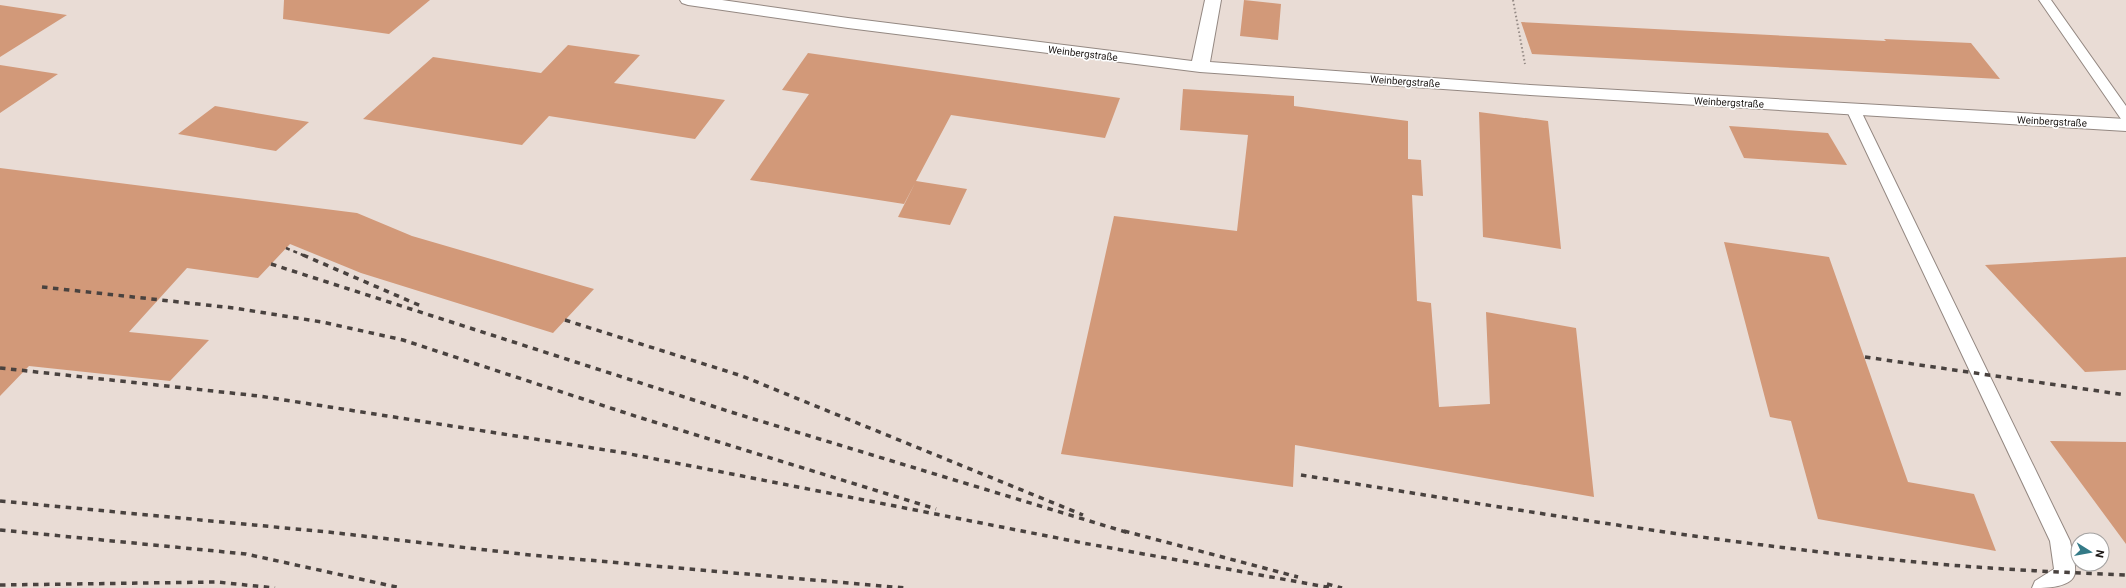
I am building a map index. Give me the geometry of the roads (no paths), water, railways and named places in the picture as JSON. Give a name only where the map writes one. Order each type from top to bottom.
[{"type":"street","name":"Weinbergstraße","points":[[688,0],[848,23],[1200,67],[1530,90],[2126,125]]},
{"type":"street","points":[[1200,67],[1213,0]]},
{"type":"lane","points":[[2045,0],[2126,116]]},
{"type":"lane","points":[[1853,109],[2060,541],[2065,573],[2043,588]]},
{"type":"railway","points":[[286,248],[305,256]]},
{"type":"railway","points":[[303,255],[421,306]]},
{"type":"railway","points":[[271,264],[734,413],[1129,533]]},
{"type":"railway","points":[[42,287],[234,308],[322,322],[403,340],[638,417],[936,509]]},
{"type":"railway","points":[[565,320],[742,376],[1083,515]]},
{"type":"railway","points":[[1865,357],[2126,395]]},
{"type":"railway","points":[[0,368],[259,396],[625,453],[1083,543],[1332,588]]},
{"type":"railway","points":[[1301,475],[1609,524],[1763,545],[1943,564],[2022,570],[2126,575]]},
{"type":"railway","points":[[0,501],[328,532],[530,555],[905,588]]},
{"type":"railway","points":[[0,530],[246,554],[401,588]]},
{"type":"railway","points":[[1124,531],[1298,577]]},
{"type":"railway","points":[[0,585],[217,582],[275,588]]},
{"type":"railway","points":[[1327,584],[1342,588]]}]
